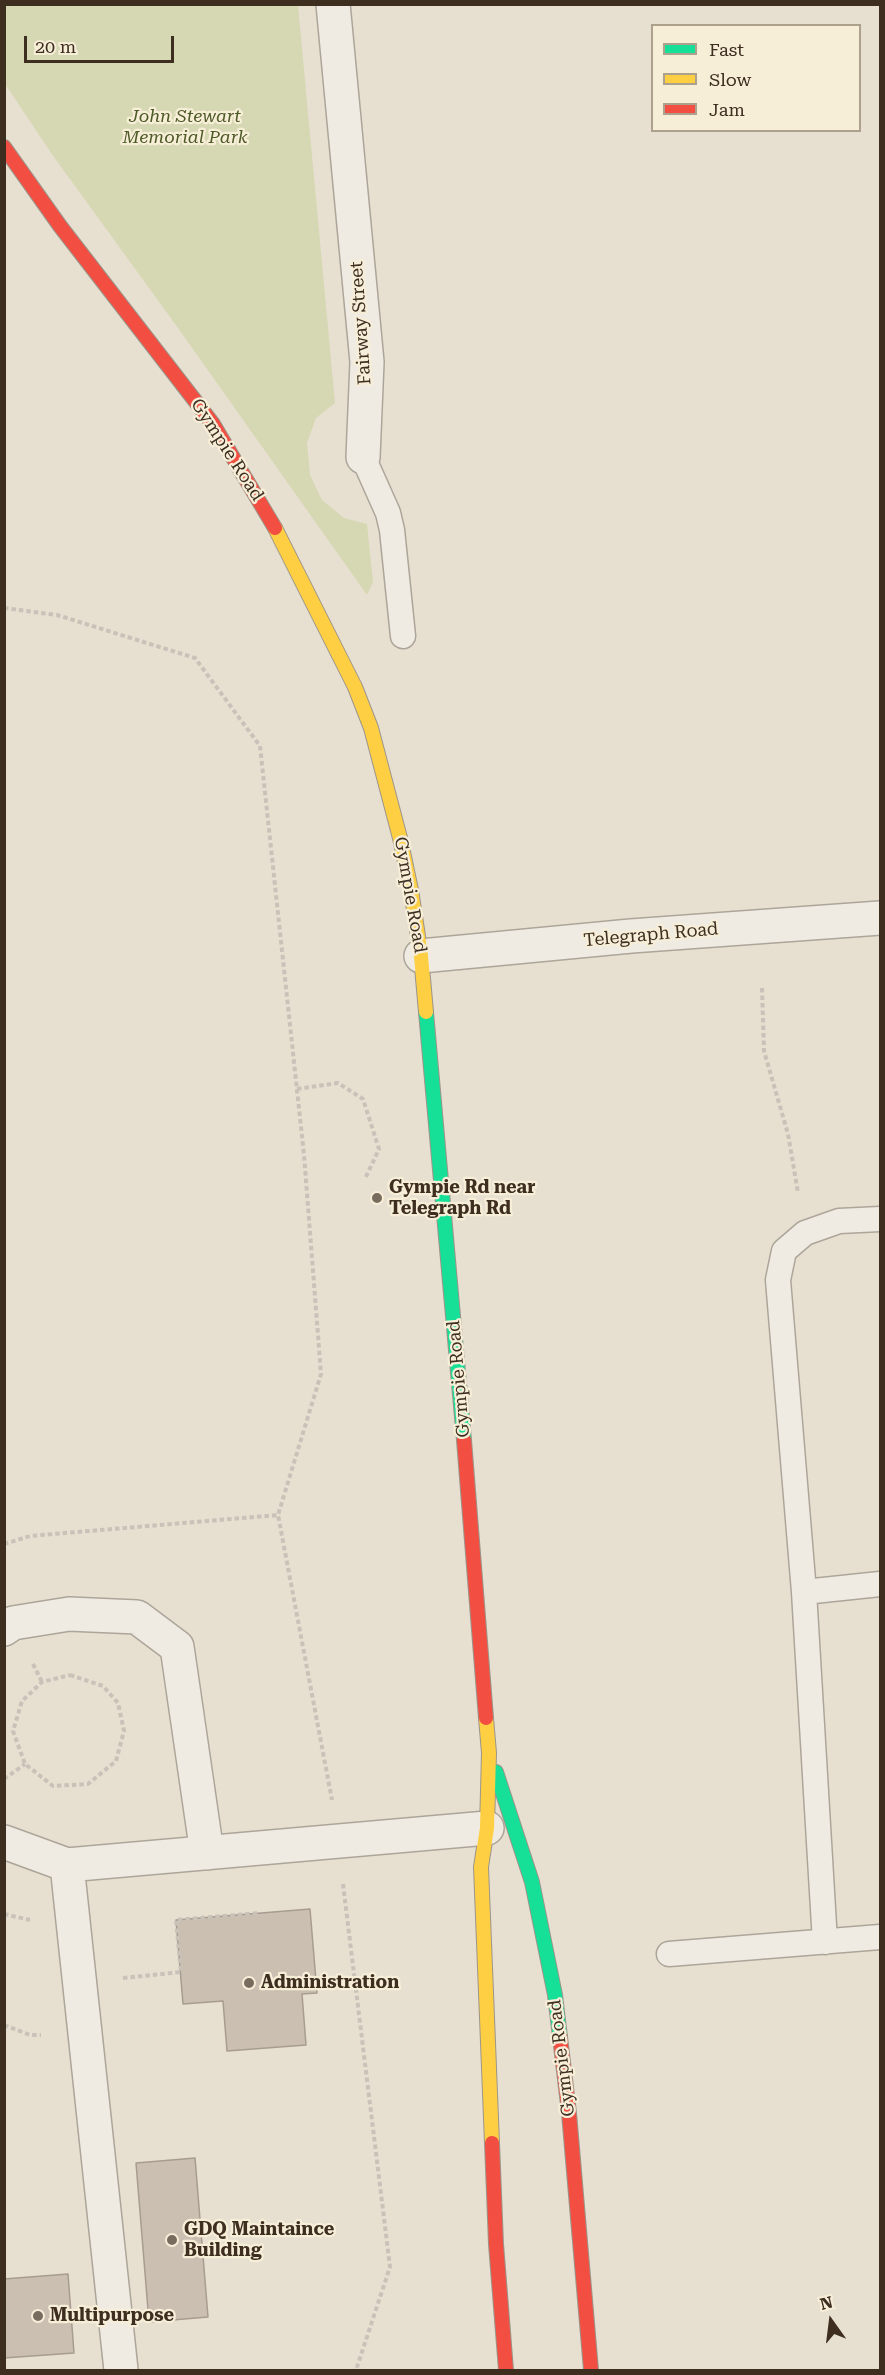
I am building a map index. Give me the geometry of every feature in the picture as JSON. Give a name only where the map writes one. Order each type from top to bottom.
[{"type":"main road","name":"Gympie Road","points":[[4,147],[60,226],[213,424],[250,483],[289,554],[355,687],[370,728],[400,838],[421,956],[451,1274],[489,1753],[487,1828],[481,1867],[496,2244],[506,2370]]},
{"type":"main road","name":"Gympie Road","points":[[489,1753],[532,1882],[555,1995],[569,2113],[591,2370]]},
{"type":"street","name":"Fairway Street","points":[[333,4],[367,362],[363,457]]},
{"type":"street","name":"Telegraph Road","points":[[421,956],[631,936],[880,918]]},
{"type":"street","points":[[4,1629],[13,1623],[69,1614],[137,1617],[177,1647],[207,1853]]},
{"type":"street","points":[[4,1842],[68,1865],[487,1828]]},
{"type":"street","points":[[68,1865],[121,2370]]},
{"type":"lane","name":"Fairway Street","points":[[363,457],[388,513],[392,530],[403,636]]},
{"type":"lane","points":[[825,1942],[804,1592],[778,1280],[784,1251],[805,1233],[839,1221],[880,1218]]},
{"type":"lane","points":[[804,1592],[880,1584]]},
{"type":"lane","points":[[669,1954],[880,1937]]},
{"type":"path","points":[[4,608],[57,615],[195,658],[260,746],[304,1155],[321,1374],[278,1515]]},
{"type":"path","points":[[762,988],[764,1051],[788,1134],[805,1233]]},
{"type":"path","points":[[297,1089],[338,1083],[363,1099],[379,1149],[365,1179]]},
{"type":"path","points":[[70,1675],[103,1686],[118,1704],[124,1731],[116,1761],[88,1784],[53,1786],[25,1764],[13,1731],[22,1701],[42,1682],[70,1675]]},
{"type":"path","points":[[4,1779],[25,1764]]},
{"type":"path","points":[[81,1994],[102,1981],[181,1972],[176,1920],[260,1913]]},
{"type":"path","points":[[4,2025],[30,2036],[51,2034]]},
{"type":"green space","name":"John Stewart Memorial Park","points":[[4,5],[298,5],[335,403],[316,418],[307,443],[310,475],[322,500],[344,518],[367,524],[373,582],[367,595],[51,153],[5,84]]},
{"type":"building","name":"Administration","points":[[310,1909],[317,1993],[302,1994],[306,2045],[227,2051],[223,2001],[183,2004],[176,1920]]},
{"type":"building","name":"GDQ Maintaince Building","points":[[195,2158],[208,2317],[149,2322],[136,2163]]},
{"type":"building","name":"Multipurpose","points":[[68,2274],[74,2353],[4,2358],[4,2279]]},
{"type":"traffic: fast","points":[[426,1012],[464,1440]]},
{"type":"traffic: fast","points":[[496,1772],[532,1882],[555,1995],[560,2037]]},
{"type":"traffic: slow","points":[[275,528],[355,687],[371,728],[411,890],[421,956],[426,1012]]},
{"type":"traffic: slow","points":[[486,1718],[489,1753],[487,1828],[481,1867],[492,2143]]},
{"type":"traffic: jam","points":[[4,147],[60,226],[213,424],[275,528]]},
{"type":"traffic: jam","points":[[464,1440],[486,1718]]},
{"type":"traffic: jam","points":[[560,2037],[569,2113],[591,2370]]},
{"type":"traffic: jam","points":[[492,2143],[496,2244],[506,2370]]},
{"type":"place","name":"Gympie Rd near Telegraph Rd","points":[[377,1198]]},
{"type":"place","name":"Administration","points":[[249,1983]]},
{"type":"place","name":"GDQ Maintaince Building","points":[[172,2240]]},
{"type":"place","name":"Multipurpose","points":[[38,2316]]}]
